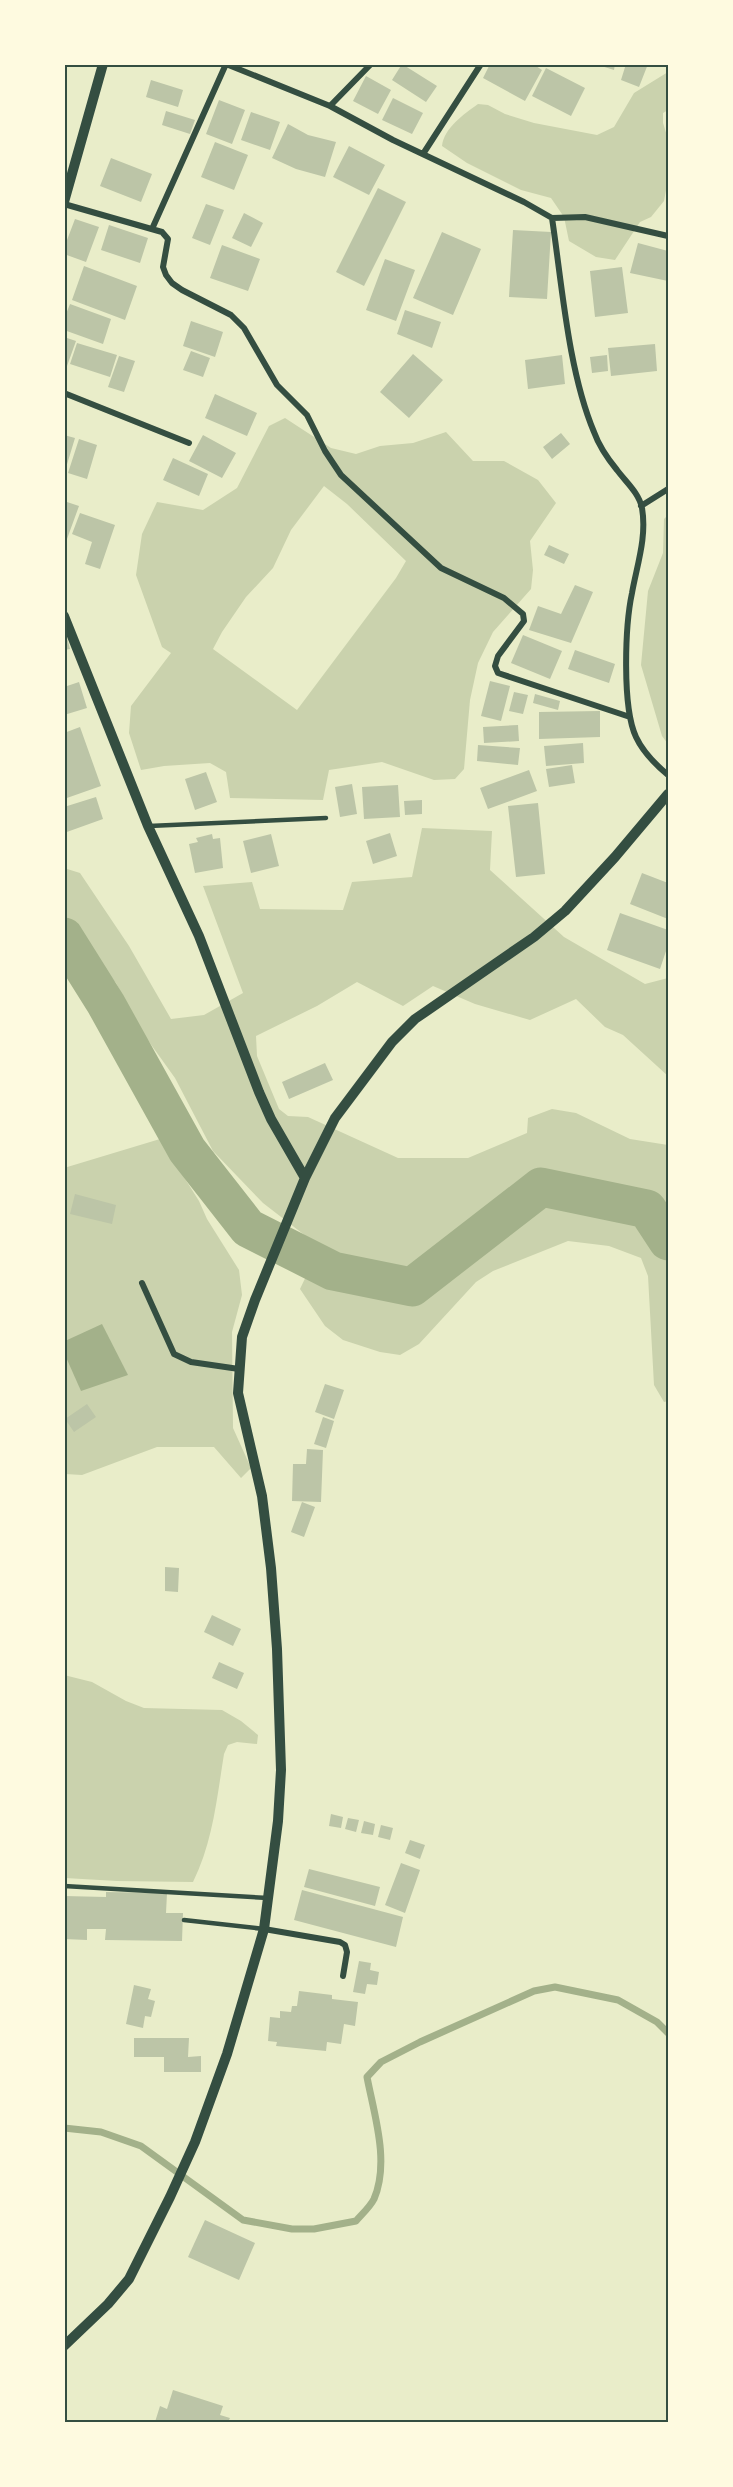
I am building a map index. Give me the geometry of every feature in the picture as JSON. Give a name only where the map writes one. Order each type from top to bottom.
[{"type":"street","points":[[103,64],[64,203],[162,232],[168,239],[163,267],[166,275],[172,283],[231,315],[244,328],[277,385],[307,415],[325,451],[341,475],[441,568],[504,598],[523,614],[524,621],[498,657],[495,666],[498,673],[630,717]]},
{"type":"street","points":[[152,230],[226,64],[330,106],[552,218],[585,217],[669,236]]},
{"type":"street","points":[[330,106],[371,64]]},
{"type":"street","points":[[423,154],[481,64]]},
{"type":"street","points":[[552,218],[569,335],[581,390],[594,431],[604,452],[637,496],[641,506],[643,540],[630,600],[627,699],[636,737],[658,766],[669,775]]},
{"type":"street","points":[[64,393],[189,442]]},
{"type":"street","points":[[641,506],[669,489]]},
{"type":"street","points":[[64,616],[148,826],[200,936],[258,1092],[271,1119],[306,1178]]},
{"type":"street","points":[[64,2346],[108,2304],[129,2278],[170,2197],[195,2142],[227,2054],[264,1929],[281,1770],[277,1649],[262,1496],[238,1393],[242,1337],[255,1300],[289,1224],[306,1178],[335,1118],[392,1042],[415,1018],[534,937],[565,911],[669,794]]},
{"type":"street","points":[[142,1282],[174,1354],[191,1362],[239,1370]]},
{"type":"street","points":[[264,1929],[340,1942],[345,1945],[347,1952],[342,1976]]},
{"type":"lane","points":[[148,826],[326,818]]},
{"type":"lane","points":[[64,1886],[268,1898]]},
{"type":"lane","points":[[184,1920],[264,1929]]},
{"type":"shaded area","points":[[668,72],[668,110],[663,113],[663,123],[668,139],[668,179],[664,201],[651,217],[640,222],[615,260],[596,257],[569,241],[564,217],[551,198],[521,190],[467,163],[442,146],[446,133],[451,127],[478,104],[488,105],[505,114],[534,123],[597,135],[614,127],[634,93]]},
{"type":"shaded area","points":[[285,418],[331,448],[356,454],[380,446],[413,443],[446,432],[473,461],[504,461],[538,480],[556,503],[530,541],[533,570],[531,589],[493,632],[478,663],[470,700],[464,769],[455,779],[434,780],[382,762],[329,770],[323,800],[230,798],[226,772],[210,763],[141,770],[129,733],[131,706],[171,653],[162,647],[136,575],[142,534],[157,502],[203,510],[237,488],[269,426]],"holes":[[[324,486],[347,504],[406,561],[396,578],[297,710],[213,649],[246,597],[273,568],[291,530]]]},
{"type":"shaded area","points":[[668,515],[668,744],[662,736],[641,665],[648,591],[663,553],[664,519]]},
{"type":"shaded area","points":[[422,828],[492,831],[490,870],[564,937],[645,984],[668,978],[668,1076],[623,1035],[605,1027],[576,999],[530,1020],[475,1004],[433,986],[403,1006],[357,982],[317,1006],[256,1036],[257,1056],[279,1109],[288,1116],[308,1117],[398,1158],[468,1158],[527,1133],[528,1118],[552,1109],[576,1113],[630,1139],[668,1145],[668,1401],[664,1402],[654,1385],[648,1276],[641,1258],[609,1246],[568,1241],[493,1271],[476,1282],[419,1344],[400,1355],[380,1352],[343,1340],[325,1326],[300,1289],[320,1247],[263,1203],[213,1151],[175,1078],[137,1025],[116,983],[65,922],[64,868],[80,873],[129,946],[171,1019],[204,1015],[243,993],[203,886],[252,882],[260,909],[343,910],[352,882],[412,877]]},
{"type":"shaded area","points":[[160,1139],[239,1270],[242,1295],[232,1332],[233,1428],[251,1468],[241,1478],[214,1447],[157,1447],[82,1475],[65,1474],[64,1168]]},
{"type":"shaded area","points":[[102,1324],[128,1375],[81,1391],[65,1355],[65,1341]]},
{"type":"shaded area","points":[[64,1675],[92,1682],[144,1708],[222,1710],[241,1721],[258,1735],[257,1744],[237,1742],[228,1745],[224,1754],[210,1835],[193,1882],[65,1878]]},
{"type":"building","points":[[402,64],[437,86],[426,102],[392,80]]},
{"type":"building","points":[[490,64],[533,64],[542,70],[525,101],[483,78]]},
{"type":"building","points":[[595,64],[615,64],[614,70]]},
{"type":"building","points":[[626,64],[648,64],[639,87],[621,80]]},
{"type":"building","points":[[546,68],[585,88],[571,116],[532,96]]},
{"type":"building","points":[[366,76],[391,90],[378,114],[353,101]]},
{"type":"building","points":[[151,80],[183,90],[178,107],[146,97]]},
{"type":"building","points":[[393,98],[423,113],[412,134],[382,120]]},
{"type":"building","points":[[219,100],[245,110],[232,144],[206,134]]},
{"type":"building","points":[[166,111],[195,120],[190,134],[162,125]]},
{"type":"building","points":[[251,112],[280,122],[270,150],[241,140]]},
{"type":"building","points":[[288,124],[308,135],[336,142],[325,177],[296,169],[272,158]]},
{"type":"building","points":[[215,142],[248,155],[234,190],[201,177]]},
{"type":"building","points":[[349,146],[385,165],[369,195],[333,177]]},
{"type":"building","points":[[111,158],[152,174],[141,202],[100,186]]},
{"type":"building","points":[[378,188],[406,202],[364,286],[336,272]]},
{"type":"building","points":[[206,204],[224,210],[210,245],[192,238]]},
{"type":"building","points":[[244,213],[263,223],[251,247],[232,238]]},
{"type":"building","points":[[75,219],[99,227],[86,262],[64,254]]},
{"type":"building","points":[[109,225],[148,238],[140,263],[101,250]]},
{"type":"building","points":[[513,230],[551,232],[547,299],[509,297]]},
{"type":"building","points":[[442,232],[481,249],[453,315],[413,298]]},
{"type":"building","points":[[638,243],[668,251],[668,281],[630,273]]},
{"type":"building","points":[[222,245],[260,259],[248,291],[210,278]]},
{"type":"building","points":[[385,259],[415,270],[396,321],[366,310]]},
{"type":"building","points":[[84,266],[137,286],[125,320],[72,300]]},
{"type":"building","points":[[622,267],[628,313],[595,317],[590,271]]},
{"type":"building","points":[[70,304],[111,319],[103,344],[64,330],[64,319]]},
{"type":"building","points":[[405,310],[441,322],[432,348],[397,334]]},
{"type":"building","points":[[191,321],[223,332],[215,357],[183,346]]},
{"type":"building","points":[[64,337],[76,341],[67,366],[64,365]]},
{"type":"building","points":[[77,343],[117,355],[110,377],[70,364]]},
{"type":"building","points":[[655,344],[657,371],[611,376],[608,348]]},
{"type":"building","points":[[191,351],[210,358],[203,377],[183,370]]},
{"type":"building","points":[[413,354],[443,380],[409,418],[380,392]]},
{"type":"building","points":[[562,355],[565,384],[528,389],[525,360]]},
{"type":"building","points":[[607,355],[608,371],[592,373],[590,357]]},
{"type":"building","points":[[119,356],[135,361],[124,392],[108,387]]},
{"type":"building","points":[[215,394],[257,413],[247,436],[205,418]]},
{"type":"building","points":[[561,433],[570,444],[552,459],[543,447]]},
{"type":"building","points":[[64,435],[75,438],[65,471],[64,471]]},
{"type":"building","points":[[203,435],[236,453],[222,478],[189,461]]},
{"type":"building","points":[[79,439],[97,445],[87,479],[68,473]]},
{"type":"building","points":[[173,458],[208,474],[199,496],[163,480]]},
{"type":"building","points":[[67,502],[79,506],[67,539],[64,538],[64,510]]},
{"type":"building","points":[[80,513],[115,525],[100,569],[85,564],[92,542],[72,534]]},
{"type":"building","points":[[549,545],[569,554],[564,564],[544,555]]},
{"type":"building","points":[[575,585],[593,592],[571,643],[529,630],[538,606],[561,614]]},
{"type":"building","points":[[64,631],[70,649],[64,650]]},
{"type":"building","points":[[523,635],[562,651],[550,679],[511,663]]},
{"type":"building","points":[[575,650],[615,664],[609,683],[568,669]]},
{"type":"building","points":[[490,681],[510,686],[501,721],[481,716]]},
{"type":"building","points":[[79,682],[87,708],[64,715],[64,687]]},
{"type":"building","points":[[514,692],[528,695],[523,714],[509,711]]},
{"type":"building","points":[[535,694],[560,701],[558,710],[533,703]]},
{"type":"building","points":[[600,711],[600,737],[539,739],[539,712]]},
{"type":"building","points":[[518,725],[519,741],[484,743],[483,727]]},
{"type":"building","points":[[80,727],[101,786],[64,799],[64,733]]},
{"type":"building","points":[[583,743],[584,763],[546,766],[544,746]]},
{"type":"building","points":[[478,745],[520,748],[518,765],[477,761]]},
{"type":"building","points":[[572,765],[575,783],[549,787],[546,769]]},
{"type":"building","points":[[529,770],[537,791],[488,809],[480,788]]},
{"type":"building","points":[[206,772],[217,802],[195,810],[185,779]]},
{"type":"building","points":[[352,784],[357,814],[340,817],[335,787]]},
{"type":"building","points":[[398,785],[400,817],[364,819],[362,787]]},
{"type":"building","points":[[96,797],[103,819],[64,833],[64,807]]},
{"type":"building","points":[[422,800],[422,814],[405,815],[404,801]]},
{"type":"building","points":[[538,803],[545,874],[516,877],[508,806]]},
{"type":"building","points":[[390,833],[397,856],[373,864],[366,841]]},
{"type":"building","points":[[212,834],[213,839],[220,838],[223,868],[195,873],[189,844],[198,842],[196,838]]},
{"type":"building","points":[[271,834],[279,866],[251,873],[243,841]]},
{"type":"building","points":[[642,873],[668,883],[668,919],[630,904]]},
{"type":"building","points":[[620,913],[668,930],[668,945],[660,969],[607,950]]},
{"type":"building","points":[[325,1063],[333,1080],[289,1099],[282,1082]]},
{"type":"building","points":[[75,1194],[116,1205],[112,1224],[70,1214]]},
{"type":"building","points":[[325,1384],[344,1390],[334,1419],[315,1412]]},
{"type":"building","points":[[87,1404],[96,1417],[74,1432],[65,1419]]},
{"type":"building","points":[[323,1417],[334,1421],[326,1448],[314,1444]]},
{"type":"building","points":[[307,1449],[323,1450],[321,1502],[292,1501],[293,1464],[306,1464]]},
{"type":"building","points":[[302,1502],[315,1507],[304,1537],[291,1532]]},
{"type":"building","points":[[165,1567],[179,1568],[178,1592],[165,1591]]},
{"type":"building","points":[[212,1615],[241,1629],[233,1646],[204,1632]]},
{"type":"building","points":[[219,1662],[244,1673],[237,1689],[212,1678]]},
{"type":"building","points":[[331,1814],[343,1817],[341,1828],[329,1826]]},
{"type":"building","points":[[348,1818],[359,1820],[356,1832],[345,1829]]},
{"type":"building","points":[[364,1821],[375,1824],[373,1835],[361,1833]]},
{"type":"building","points":[[381,1825],[393,1828],[390,1840],[378,1837]]},
{"type":"building","points":[[410,1840],[425,1845],[420,1859],[405,1853]]},
{"type":"building","points":[[401,1863],[420,1870],[405,1913],[385,1905]]},
{"type":"building","points":[[309,1869],[380,1887],[375,1906],[304,1887]]},
{"type":"building","points":[[302,1890],[403,1917],[396,1947],[294,1920]]},
{"type":"building","points":[[106,1892],[167,1893],[166,1913],[183,1913],[182,1941],[105,1940],[106,1929],[87,1929],[87,1940],[64,1939],[64,1896],[106,1897]]},
{"type":"building","points":[[359,1961],[371,1963],[370,1970],[379,1972],[377,1985],[367,1984],[365,1994],[353,1992]]},
{"type":"building","points":[[134,1985],[151,1989],[148,1999],[155,2001],[151,2017],[145,2016],[143,2028],[126,2024]]},
{"type":"building","points":[[299,1991],[332,1995],[332,1999],[358,2002],[355,2026],[344,2024],[341,2044],[327,2042],[326,2051],[276,2046],[277,2042],[268,2041],[270,2017],[280,2018],[280,2011],[291,2012],[292,2006],[297,2006]]},
{"type":"building","points":[[134,2038],[189,2038],[188,2057],[201,2056],[201,2072],[164,2072],[164,2057],[134,2057]]},
{"type":"building","points":[[205,2220],[255,2243],[239,2280],[188,2257]]},
{"type":"building","points":[[173,2390],[223,2406],[220,2415],[230,2418],[228,2422],[155,2422],[160,2406],[167,2409]]},
{"type":"waterway","points":[[64,937],[106,1004],[187,1150],[248,1228],[333,1271],[412,1287],[541,1187],[647,1209],[668,1241]]},
{"type":"waterway","points":[[64,2128],[101,2132],[141,2146],[243,2220],[292,2229],[314,2229],[356,2221],[374,2199],[379,2185],[381,2154],[367,2077],[381,2062],[534,1991],[555,1987],[618,2000],[657,2022],[668,2033]]}]
